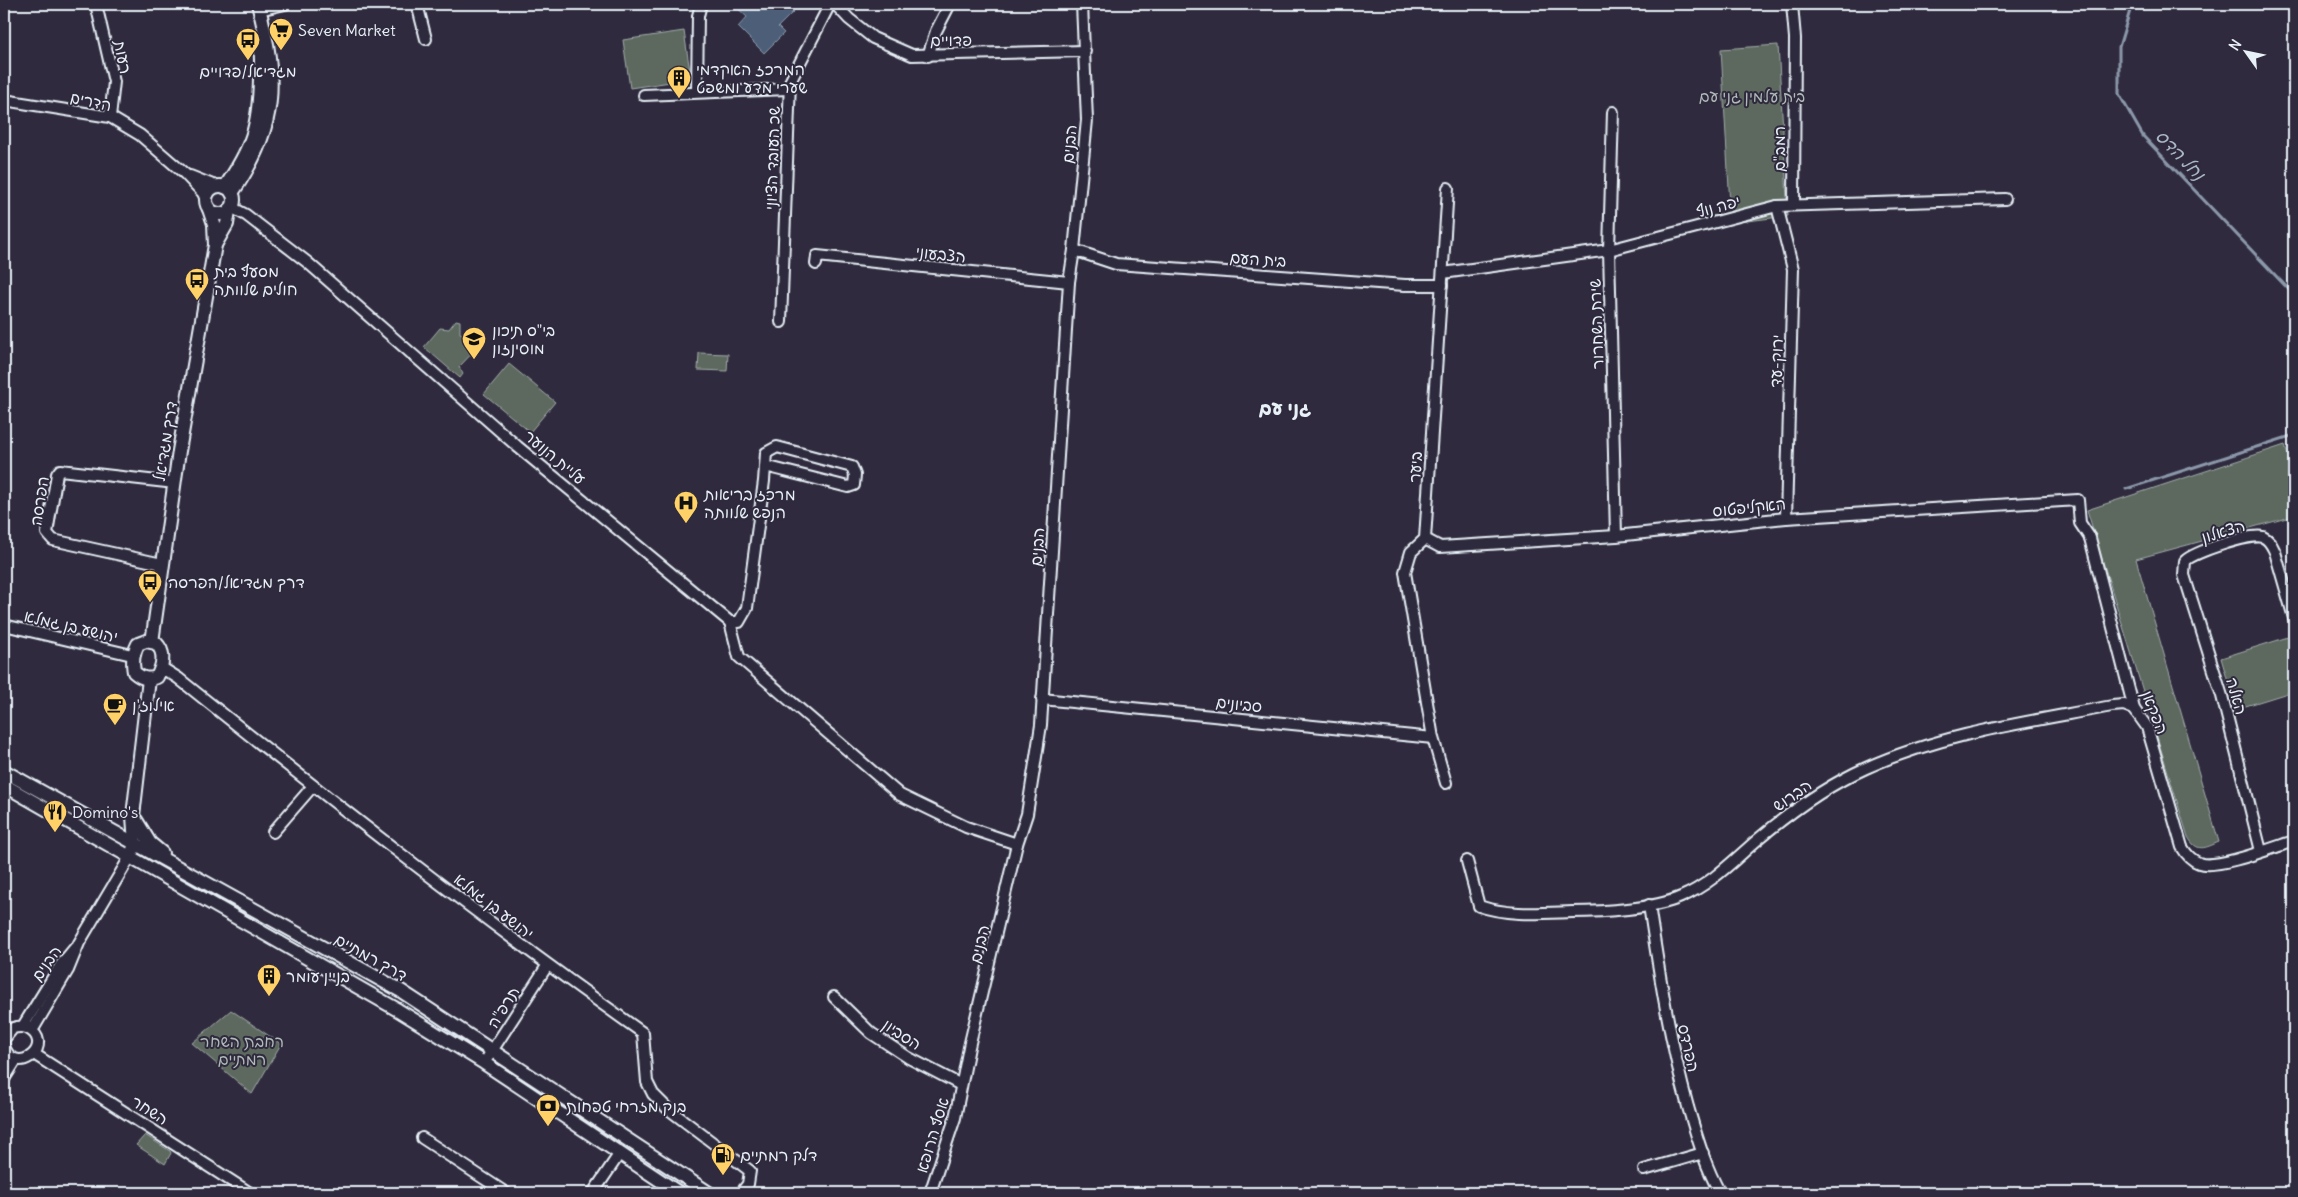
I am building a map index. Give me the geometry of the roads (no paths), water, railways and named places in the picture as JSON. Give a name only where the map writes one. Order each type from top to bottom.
[{"type":"main road","points":[[230,208],[220,214],[207,204],[207,193],[224,189],[242,162],[256,129],[260,98],[261,50],[256,6]]},
{"type":"main road","name":"דרך מגדיאל","points":[[216,245],[227,224],[230,208],[224,189]]},
{"type":"main road","name":"דרך מגדיאל","points":[[152,642],[175,483],[216,245],[214,224],[207,204]]},
{"type":"main road","points":[[146,641],[152,642],[162,648],[162,668],[158,677],[140,678],[134,672],[132,655],[138,644],[146,641]]},
{"type":"main road","points":[[104,826],[118,829],[130,826],[133,816],[149,679]]},
{"type":"main road","name":"דרך רמתיים","points":[[4,771],[401,992],[709,1193]]},
{"type":"main road","name":"דרך רמתיים","points":[[4,785],[398,1010],[484,1064],[679,1193]]},
{"type":"main road","points":[[130,856],[135,844],[133,816]]},
{"type":"main road","points":[[133,816],[150,843],[175,866]]},
{"type":"street","name":"רעות","points":[[96,4],[114,82],[110,118]]},
{"type":"street","points":[[256,6],[285,4]]},
{"type":"street","points":[[416,4],[426,39]]},
{"type":"street","points":[[697,92],[698,16],[701,4]]},
{"type":"street","name":"שכ העובד הציוני","points":[[781,322],[790,82],[830,4]]},
{"type":"street","name":"פדויים","points":[[836,4],[849,19],[872,38],[912,55],[1085,51]]},
{"type":"street","points":[[928,56],[936,31],[950,4]]},
{"type":"street","name":"הבנים","points":[[961,1085],[1017,844],[1033,789],[1042,700],[1069,282],[1087,120],[1082,4]]},
{"type":"street","name":"רמב\"ם","points":[[1792,4],[1795,38],[1794,204]]},
{"type":"street","points":[[644,94],[789,89]]},
{"type":"street","name":"הדרים","points":[[4,100],[110,118],[140,134],[185,174],[203,193],[207,204]]},
{"type":"street","name":"שירת השחרור","points":[[1613,112],[1609,250],[1616,536]]},
{"type":"street","name":"הדרים","points":[[185,174],[224,189]]},
{"type":"street","name":"ביער","points":[[1425,539],[1448,188]]},
{"type":"street","name":"יפה נוף","points":[[1443,273],[1609,250],[1778,206],[1794,204],[2005,199]]},
{"type":"street","name":"ירוק-עד","points":[[1778,206],[1793,268],[1786,518]]},
{"type":"street","name":"עליית הנוער","points":[[230,208],[246,215],[307,262],[518,447],[730,622]]},
{"type":"street","name":"בית העם","points":[[1074,250],[1116,264],[1405,285],[1442,285]]},
{"type":"street","name":"הצבעוני","points":[[816,264],[817,256],[1069,282]]},
{"type":"street","points":[[765,466],[848,487],[854,485],[855,475],[852,467],[778,447],[766,453],[747,608],[739,622],[730,622],[739,657],[900,796],[966,827],[1017,844]]},
{"type":"street","name":"הפרסה","points":[[162,564],[53,540],[47,533],[57,474],[60,470],[175,483]]},
{"type":"street","name":"האקליפטוס","points":[[1425,539],[1440,547],[1616,536],[1786,518],[2078,500]]},
{"type":"street","name":"הפקאן","points":[[2078,500],[2080,523],[2090,538],[2134,709],[2147,727],[2186,855],[2198,863],[2214,865],[2294,841]]},
{"type":"street","name":"הצאלון","points":[[2193,556],[2247,538],[2262,537],[2272,545],[2275,552],[2294,618]]},
{"type":"street","points":[[1425,539],[1412,552],[1405,572],[1433,738],[1446,783]]},
{"type":"street","name":"האלה","points":[[2193,556],[2185,561],[2184,575],[2222,696],[2261,851]]},
{"type":"street","name":"יהושע בן גמלא","points":[[4,625],[132,655]]},
{"type":"street","name":"יהושע בן גמלא","points":[[162,668],[178,678],[313,786],[547,966],[643,1033],[647,1082],[653,1094],[667,1108],[750,1171],[748,1184],[741,1193]]},
{"type":"street","name":"סביונים","points":[[1042,700],[1433,738]]},
{"type":"street","name":"הברוש","points":[[1467,861],[1479,906],[1493,911],[1534,913],[1597,912],[1678,898],[1690,893],[1719,874],[1793,810],[1843,779],[1898,754],[1972,733],[2074,713],[2124,705],[2134,709]]},
{"type":"street","points":[[273,832],[313,786]]},
{"type":"street","name":"הבנים","points":[[27,1029],[68,970],[79,943],[130,856]]},
{"type":"street","name":"הפרדס","points":[[1649,904],[1663,1002],[1680,1077],[1706,1168],[1720,1193]]},
{"type":"street","name":"תרפ\"ה","points":[[484,1064],[547,966]]},
{"type":"street","name":"הסביון","points":[[834,996],[871,1033],[909,1058],[961,1085]]},
{"type":"street","points":[[4,1036],[13,1028],[27,1029],[38,1042],[34,1054],[26,1059],[8,1056],[4,1079]]},
{"type":"street","name":"השחר","points":[[34,1054],[250,1193]]},
{"type":"street","name":"אסף הרופא","points":[[930,1193],[955,1118],[961,1085]]},
{"type":"street","points":[[422,1138],[506,1193]]},
{"type":"street","points":[[1644,1170],[1703,1153]]},
{"type":"street","points":[[593,1193],[620,1154]]},
{"type":"water","points":[[787,4],[794,11],[778,27],[784,33],[764,53],[738,27],[747,17],[734,5]]},
{"type":"waterway","name":"נחל הדס","points":[[2132,4],[2119,47],[2119,94],[2143,136],[2294,295]]},
{"type":"waterway","points":[[2126,489],[2294,435]]},
{"type":"place","name":"Seven Market","points":[[281,51]]},
{"type":"place","name":"מגדיאל/פדויים","points":[[248,61]]},
{"type":"place","name":"המרכז האקדמי שערי מדע ומשפט","points":[[679,99]]},
{"type":"place","name":"מסעף בית חולים שלוותה","points":[[197,301]]},
{"type":"place","name":"בי\"ס תיכון מוסינזון","points":[[474,360]]},
{"type":"place","name":"מרכז בריאות הנפש שלוותה","points":[[686,524]]},
{"type":"place","name":"דרך מגדיאל/הפרסה","points":[[150,603]]},
{"type":"place","name":"אילוז'ן","points":[[115,726]]},
{"type":"place","name":"Domino's","points":[[55,833]]},
{"type":"place","name":"בניין עומר","points":[[269,997]]},
{"type":"place","name":"בנק מזרחי טפחות","points":[[548,1127]]},
{"type":"place","name":"דלק רמתיים","points":[[723,1176]]},
{"type":"district","name":"גני עם","points":[[1285,408]]},
{"type":"park label","name":"בית עלמין גני עם","points":[[1752,96]]},
{"type":"park label","name":"רחבת השחר רמתיים","points":[[242,1050]]}]
